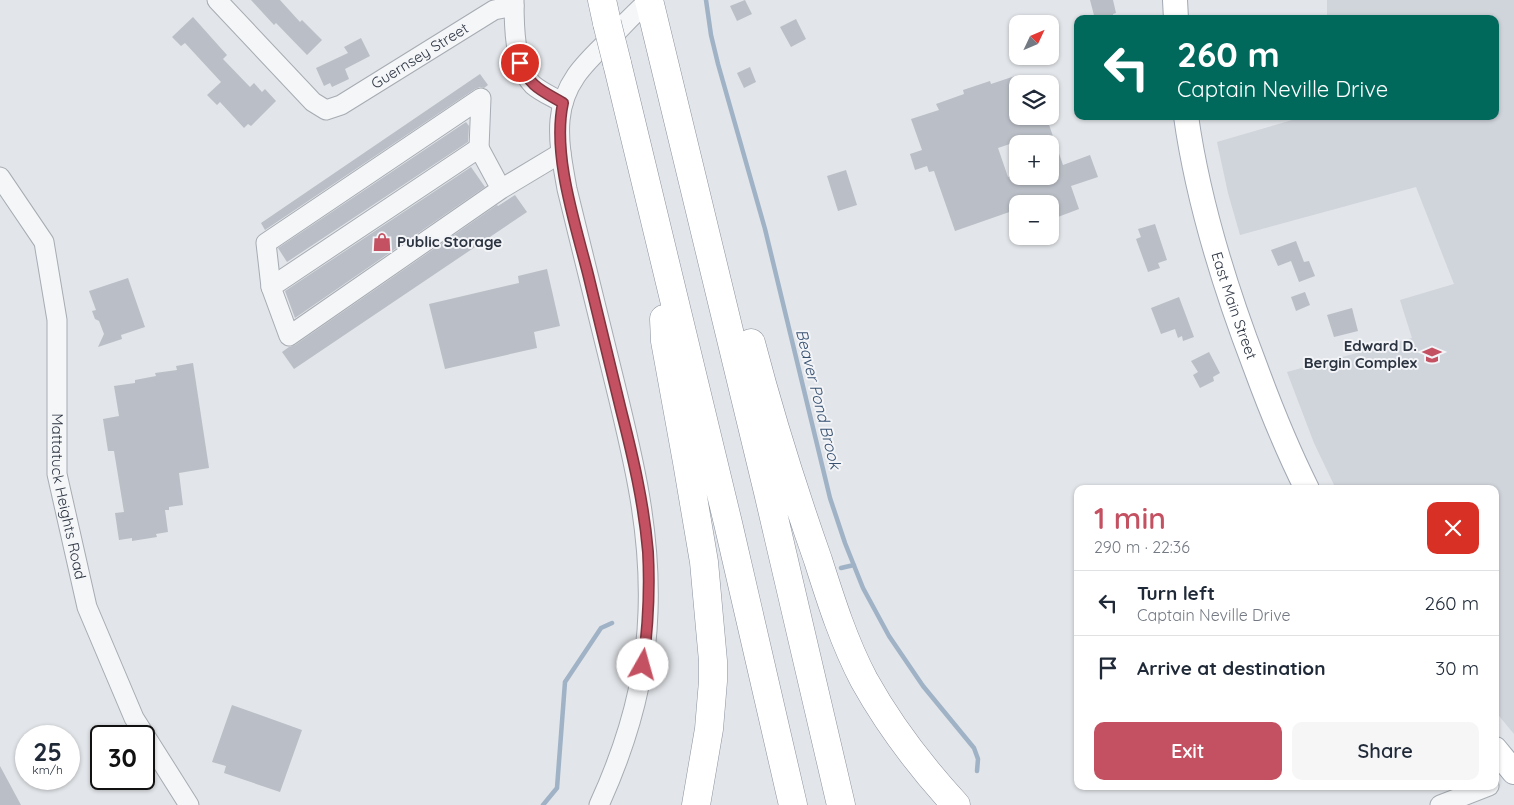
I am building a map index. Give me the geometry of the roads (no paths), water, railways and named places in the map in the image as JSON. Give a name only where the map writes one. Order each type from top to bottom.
[{"type":"highway","points":[[649,0],[768,492],[841,805]]},
{"type":"highway","points":[[604,11],[726,513],[793,805]]},
{"type":"highway","points":[[714,272],[732,294],[743,316],[770,414],[793,487],[853,657],[893,726],[928,774],[956,805]]},
{"type":"highway","points":[[671,286],[664,313],[664,333],[702,547],[710,613],[713,660],[711,712],[696,805]]},
{"type":"main road","points":[[1175,0],[1176,15]]},
{"type":"main road","name":"East Main Street","points":[[1187,120],[1200,193],[1216,253],[1264,391],[1304,485]]},
{"type":"main road","points":[[1499,754],[1514,772]]},
{"type":"street","name":"Guernsey Street","points":[[218,0],[313,102],[326,110],[341,105],[494,10],[514,3]]},
{"type":"street","points":[[599,805],[624,742],[638,690],[647,629],[649,596],[648,550],[644,513],[630,444],[573,211],[561,153],[559,127],[563,103],[569,86],[582,67],[649,0]]},
{"type":"street","points":[[514,3],[517,49],[525,76],[534,86],[563,103]]},
{"type":"street","points":[[501,189],[479,148],[481,98],[266,243],[271,287],[289,336],[501,189],[561,153]]},
{"type":"street","points":[[271,287],[479,148]]},
{"type":"street","name":"Mattatuck Heights Road","points":[[0,176],[44,242],[57,320],[57,474],[87,607],[134,718],[189,805]]},
{"type":"street","points":[[1499,781],[1514,772]]},
{"type":"street","points":[[1440,805],[1479,790]]},
{"type":"waterway","name":"Beaver Pond Brook","points":[[706,0],[711,35],[718,64],[765,229],[830,498],[845,543],[863,588],[889,636],[923,686],[974,748],[978,759],[977,771]]},
{"type":"waterway","points":[[841,568],[854,565]]},
{"type":"waterway","points":[[543,805],[557,788],[565,682],[601,628],[612,623]]},
{"type":"place","name":"Public Storage","points":[[382,242]]},
{"type":"place","name":"Edward D. Bergin Complex","points":[[1432,355]]}]
